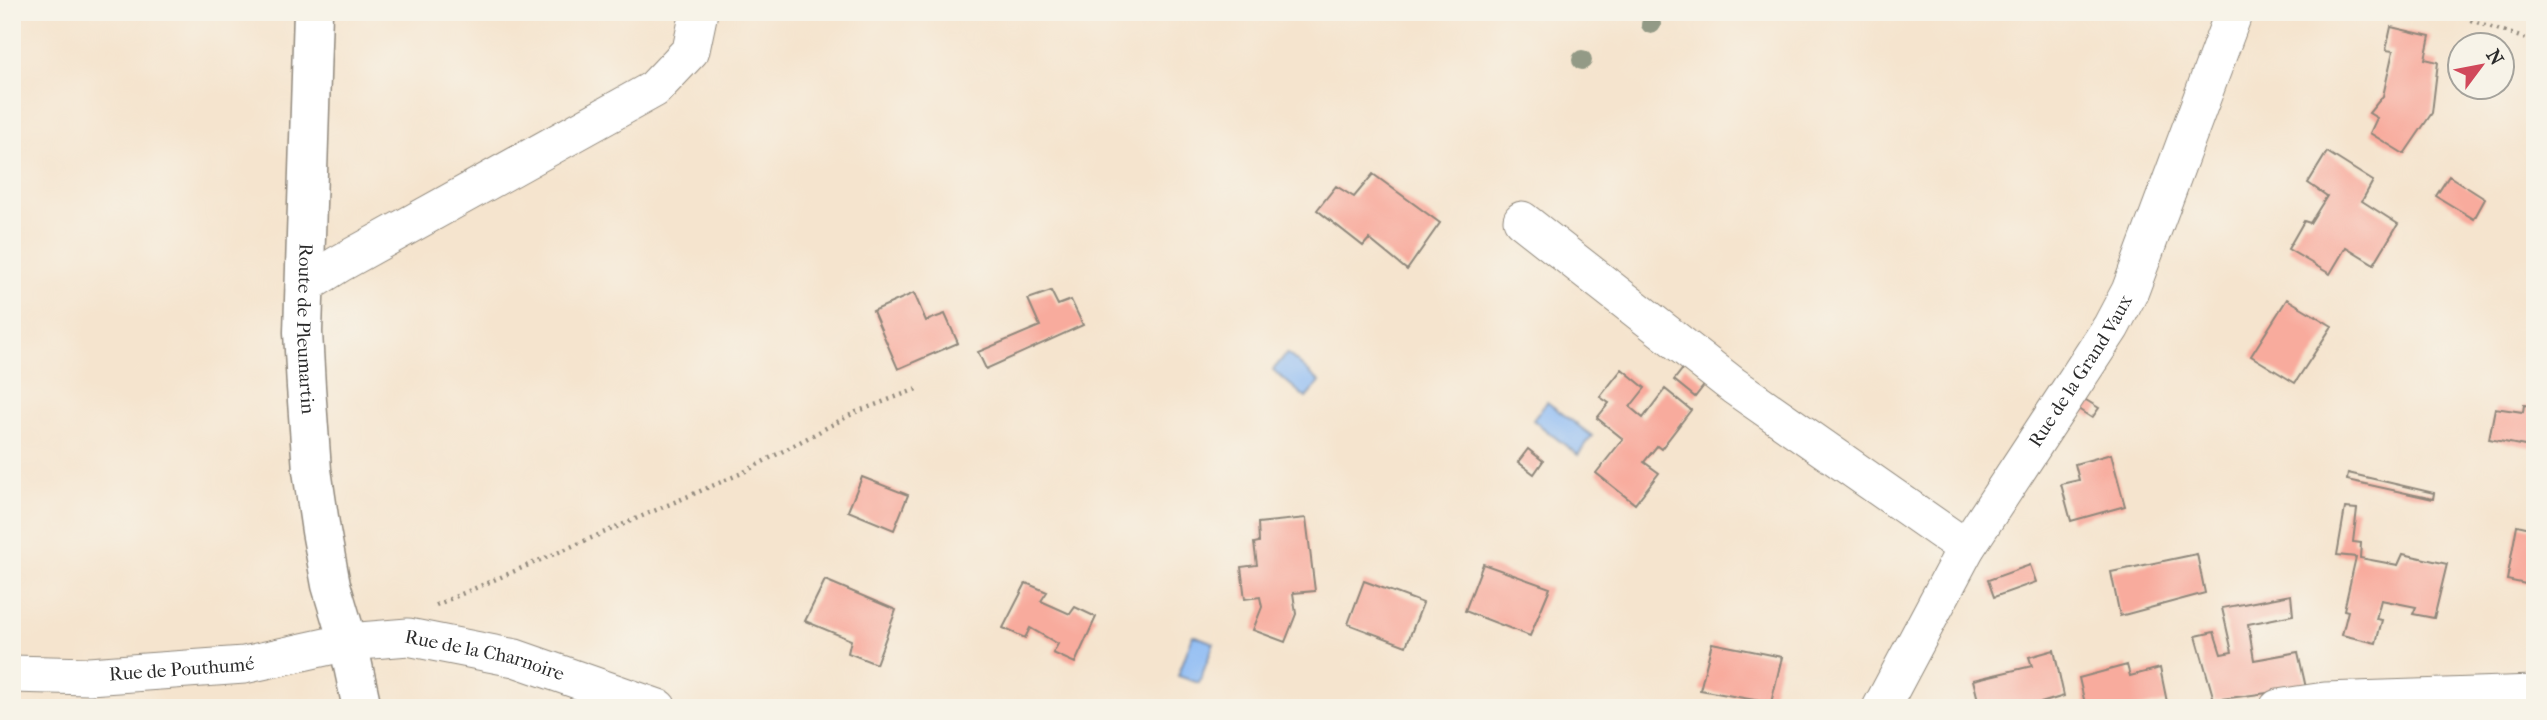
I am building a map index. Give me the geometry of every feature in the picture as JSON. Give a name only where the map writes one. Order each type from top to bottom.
[{"type":"main road","name":"Route de Pleumartin","points":[[313,12],[303,332],[312,470],[331,585],[348,642],[362,708]]},
{"type":"street","points":[[304,286],[654,89],[691,50],[699,12]]},
{"type":"street","name":"Rue de la Grand Vaux","points":[[1881,708],[1966,548],[2111,327],[2130,291],[2234,12]]},
{"type":"street","points":[[1522,220],[1734,386],[1966,548]]},
{"type":"street","name":"Rue de la Charnoire","points":[[348,642],[408,637],[515,658],[657,708]]},
{"type":"street","name":"Rue de Pouthumé","points":[[12,674],[89,676],[244,665],[348,642]]},
{"type":"street","points":[[2278,708],[2325,701],[2535,694]]},
{"type":"path","points":[[2459,12],[2471,20],[2535,42]]},
{"type":"path","points":[[408,637],[438,603],[742,473],[856,412],[917,388]]},
{"type":"water","points":[[1287,353],[1320,382],[1306,398],[1273,370]]},
{"type":"water","points":[[1547,402],[1592,436],[1578,455],[1533,420]]},
{"type":"water","points":[[1193,635],[1214,643],[1199,683],[1178,676]]},
{"type":"building","points":[[2391,27],[2430,36],[2425,59],[2438,62],[2432,113],[2404,154],[2370,133],[2377,118],[2369,113],[2383,96],[2393,51],[2386,50]]},
{"type":"building","points":[[2327,152],[2373,181],[2362,201],[2398,224],[2374,264],[2346,247],[2330,274],[2288,249],[2304,221],[2310,223],[2327,196],[2308,183]]},
{"type":"building","points":[[1373,174],[1440,223],[1407,270],[1369,239],[1363,246],[1317,210],[1336,186],[1354,197]]},
{"type":"building","points":[[2449,176],[2485,199],[2474,219],[2436,196]]},
{"type":"building","points":[[1051,291],[1058,305],[1071,300],[1083,325],[986,369],[978,352],[1040,326],[1028,299]]},
{"type":"building","points":[[914,293],[926,321],[945,314],[958,343],[898,369],[873,311]]},
{"type":"building","points":[[2287,299],[2332,326],[2295,383],[2251,356]]},
{"type":"building","points":[[1685,366],[1706,383],[1695,397],[1674,380]]},
{"type":"building","points":[[1622,369],[1645,388],[1630,407],[1643,418],[1665,389],[1691,410],[1661,449],[1657,446],[1644,462],[1659,473],[1635,504],[1596,473],[1623,439],[1597,418],[1609,403],[1600,397]]},
{"type":"building","points":[[2081,397],[2099,408],[2092,418],[2075,407]]},
{"type":"building","points":[[2524,405],[2535,407],[2535,448],[2489,439],[2495,408],[2523,412]]},
{"type":"building","points":[[1528,449],[1543,461],[1534,474],[1518,462]]},
{"type":"building","points":[[2111,454],[2125,506],[2071,521],[2061,484],[2079,480],[2075,464]]},
{"type":"building","points":[[2348,473],[2434,493],[2433,499],[2347,480]]},
{"type":"building","points":[[862,477],[908,495],[894,530],[848,511]]},
{"type":"building","points":[[2345,508],[2357,509],[2353,542],[2361,543],[2360,558],[2398,565],[2403,554],[2447,564],[2434,618],[2413,614],[2416,607],[2381,600],[2376,619],[2382,620],[2376,643],[2342,635],[2348,611],[2344,610],[2356,557],[2337,555]]},
{"type":"building","points":[[1306,518],[1315,591],[1293,593],[1296,614],[1285,642],[1253,630],[1262,607],[1260,597],[1245,599],[1241,567],[1257,565],[1254,543],[1259,542],[1258,523]]},
{"type":"building","points":[[2517,525],[2535,529],[2535,586],[2507,580]]},
{"type":"building","points":[[2197,554],[2205,593],[2120,616],[2111,572]]},
{"type":"building","points":[[1483,564],[1550,588],[1530,636],[1465,611]]},
{"type":"building","points":[[2030,565],[2036,582],[1994,597],[1988,580]]},
{"type":"building","points":[[825,580],[896,610],[876,664],[848,653],[851,640],[805,621]]},
{"type":"building","points":[[1364,581],[1423,603],[1406,646],[1348,624]]},
{"type":"building","points":[[1026,583],[1047,592],[1041,601],[1070,614],[1075,607],[1096,617],[1075,663],[1053,653],[1058,644],[1030,628],[1025,638],[1003,628]]},
{"type":"building","points":[[2291,595],[2293,615],[2248,624],[2254,660],[2298,652],[2306,688],[2214,700],[2196,636],[2214,632],[2221,654],[2232,652],[2222,608]]},
{"type":"building","points":[[1712,643],[1782,657],[1771,703],[1700,690]]},
{"type":"building","points":[[2054,650],[2064,696],[2041,703],[2043,708],[1980,708],[1973,680],[2032,666],[2029,657]]},
{"type":"building","points":[[2127,665],[2130,676],[2160,668],[2167,702],[2139,708],[2086,708],[2079,678]]}]
